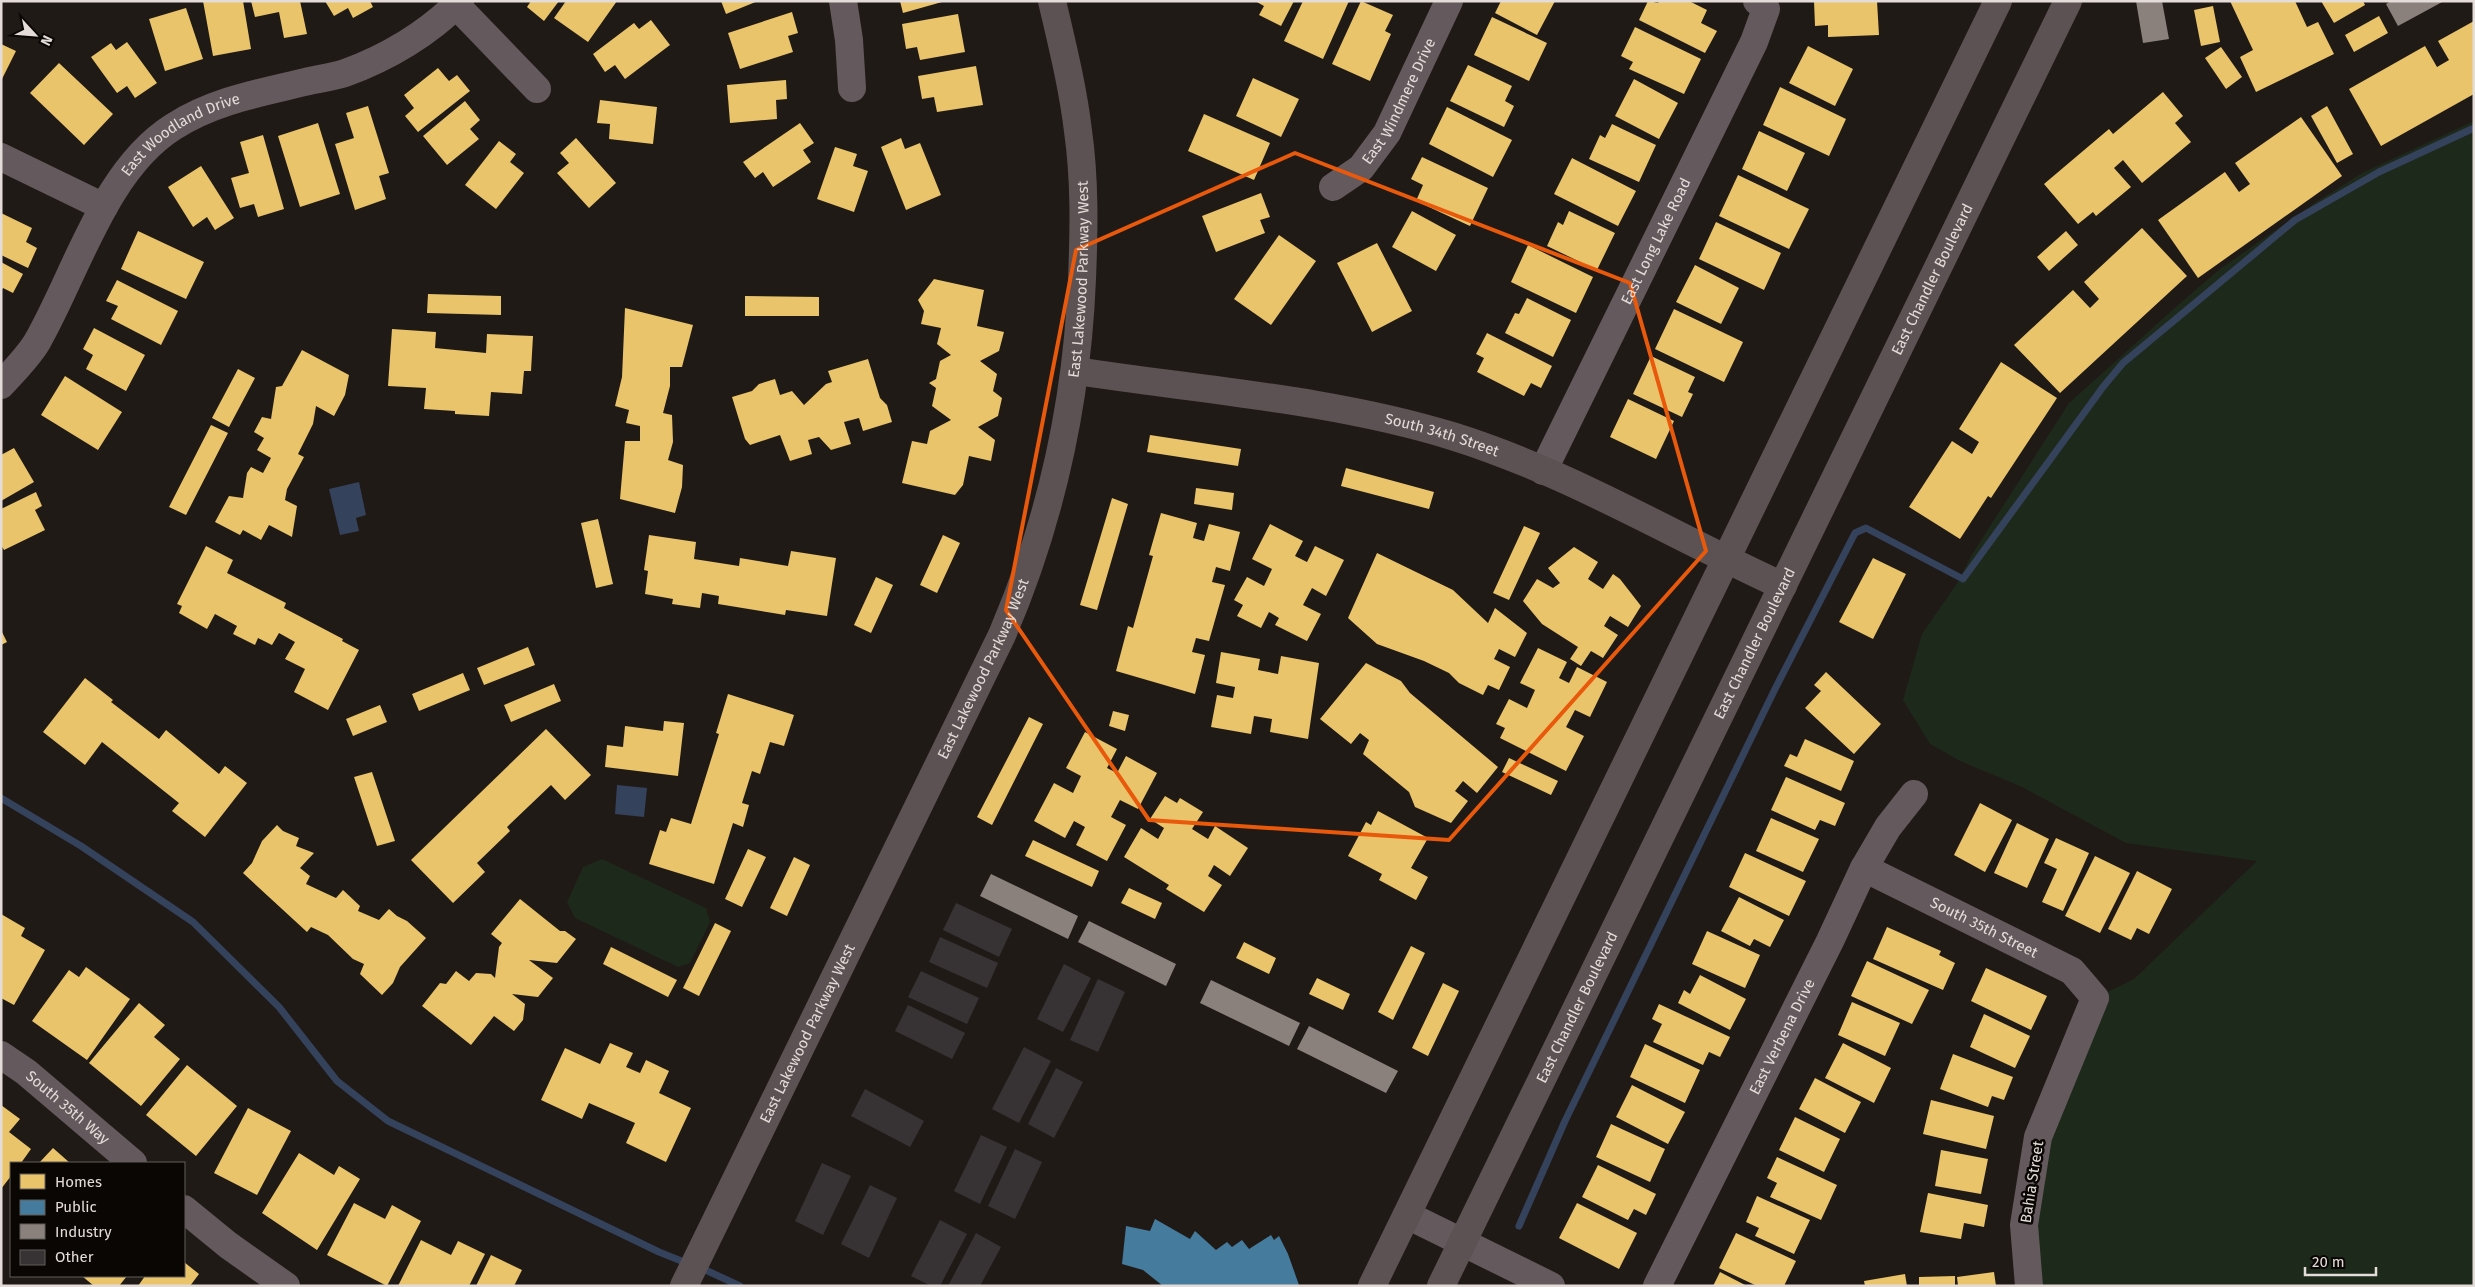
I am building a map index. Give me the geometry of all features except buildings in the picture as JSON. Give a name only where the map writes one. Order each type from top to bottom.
[{"type":"main road","name":"East Lakewood Parkway West","points":[[687,1280],[1002,635],[1020,595],[1054,488],[1068,426],[1076,371],[1081,309],[1084,191],[1078,130],[1052,1]]},
{"type":"main road","points":[[1372,1286],[1998,1]]},
{"type":"main road","name":"East Chandler Boulevard","points":[[1441,1286],[2068,1]]},
{"type":"main road","name":"South 34th Street","points":[[1076,371],[1385,417],[1480,446],[1543,471],[1597,494],[1726,560],[1783,586]]},
{"type":"street","points":[[843,1],[849,40],[852,88]]},
{"type":"street","name":"East Windmere Drive","points":[[1333,187],[1360,168],[1387,133],[1450,1]]},
{"type":"street","points":[[458,3],[538,89]]},
{"type":"street","name":"East Woodland Drive","points":[[1,386],[36,344],[116,185],[142,152],[172,127],[206,109],[242,97],[344,73],[389,54],[431,27],[458,3]]},
{"type":"street","name":"East Long Lake Road","points":[[1543,471],[1754,42],[1762,5]]},
{"type":"street","points":[[1,157],[104,207]]},
{"type":"street","name":"East Verbena Drive","points":[[1657,1286],[1826,950],[1864,868],[1888,827],[1914,794]]},
{"type":"street","name":"South 35th Street","points":[[1864,868],[2072,971],[2095,998]]},
{"type":"street","name":"Bahia Street","points":[[2029,1286],[2024,1225],[2038,1137],[2095,998]]},
{"type":"street","name":"South 35th Way","points":[[1,1055],[26,1072],[132,1162]]},
{"type":"street","points":[[185,1210],[228,1246],[286,1286]]},
{"type":"street","points":[[1407,1215],[1551,1286]]},
{"type":"highlighted area","points":[[1295,153],[1630,283],[1706,551],[1449,840],[1149,820],[1006,610],[1076,250]]},
{"type":"green space","points":[[2474,121],[2474,1286],[2029,1286],[2024,1225],[2095,998],[2134,979],[2257,861],[2126,843],[2022,787],[1960,761],[1930,744],[1903,700],[1922,634],[1958,582],[1971,556],[2069,403],[2220,269],[2316,202],[2364,172]]},
{"type":"green space","points":[[602,859],[706,908],[710,922],[690,963],[678,967],[575,918],[567,902],[583,867]]},
{"type":"water","points":[[359,482],[366,515],[356,518],[359,531],[340,535],[329,489]]},
{"type":"water","points":[[617,785],[647,788],[644,817],[615,814]]},
{"type":"waterway","points":[[1519,1226],[1565,1121],[1775,689],[1855,533],[1866,528],[1963,579],[2103,387],[2123,363],[2295,220],[2379,172],[2474,128]]},
{"type":"waterway","points":[[1,798],[81,846],[193,922],[279,1007],[337,1081],[388,1121],[659,1252],[689,1264]]},
{"type":"waterway","points":[[699,1267],[740,1286]]}]
